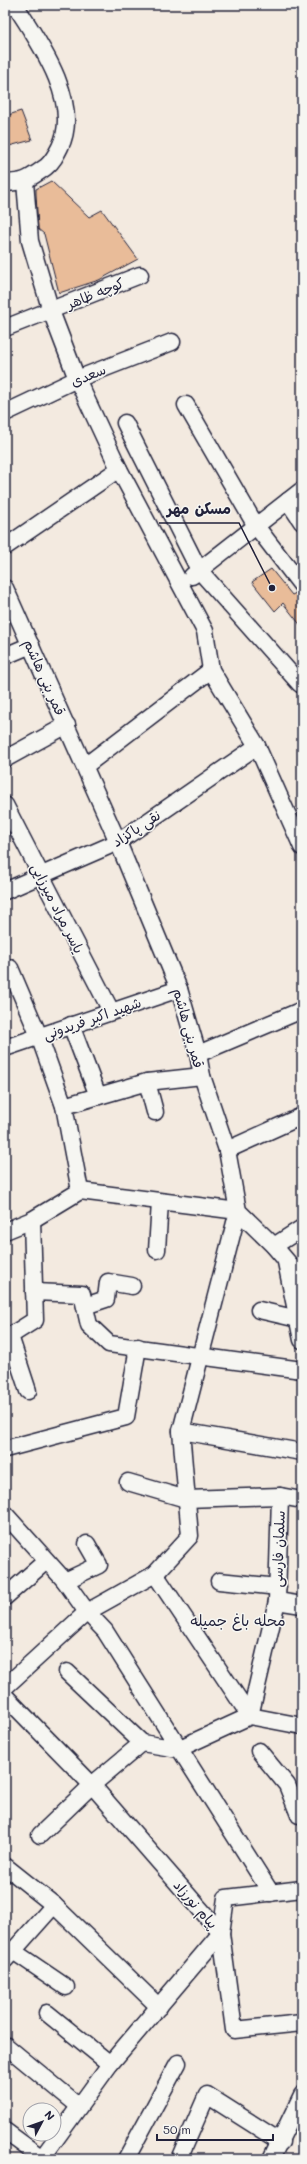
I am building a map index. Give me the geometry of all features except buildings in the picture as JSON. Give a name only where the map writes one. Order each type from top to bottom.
[{"type":"street","points":[[5,182],[25,182],[53,162],[65,137],[66,106],[57,78],[15,5]]},
{"type":"street","points":[[25,182],[30,241],[51,311],[77,379],[119,469],[205,630],[211,670],[256,746],[302,847]]},
{"type":"street","name":"کوچه ظاهر","points":[[5,328],[140,275]]},
{"type":"street","name":"سعدی","points":[[5,413],[77,379],[172,342]]},
{"type":"street","points":[[186,405],[256,526],[302,586]]},
{"type":"street","points":[[125,423],[199,570],[300,684]]},
{"type":"street","points":[[5,547],[119,469]]},
{"type":"street","points":[[181,584],[302,490]]},
{"type":"street","points":[[288,501],[302,522]]},
{"type":"street","name":"قمر بنی هاشم","points":[[5,588],[118,842],[179,989],[198,1054],[202,1076],[226,1150],[238,1211]]},
{"type":"street","points":[[5,656],[30,645]]},
{"type":"street","points":[[85,766],[211,670]]},
{"type":"street","points":[[5,759],[67,725]]},
{"type":"street","name":"نقی پاکزاد","points":[[5,891],[118,842],[256,746]]},
{"type":"street","name":"یاسر مراد میرزایی","points":[[5,805],[40,876],[111,1011]]},
{"type":"street","points":[[10,968],[39,1036],[64,1106],[80,1191]]},
{"type":"street","name":"شهید اکبر فریدونی","points":[[5,1048],[179,989]]},
{"type":"street","points":[[198,1054],[302,1010]]},
{"type":"street","points":[[72,1025],[98,1096]]},
{"type":"street","points":[[64,1106],[147,1082],[202,1076]]},
{"type":"street","points":[[147,1082],[155,1112]]},
{"type":"street","points":[[226,1150],[302,1116]]},
{"type":"street","points":[[5,1231],[32,1220],[80,1191],[238,1211],[274,1246],[302,1279]]},
{"type":"street","points":[[157,1250],[160,1202]]},
{"type":"street","points":[[5,1686],[87,1612],[155,1574],[190,1536],[181,1431],[199,1356],[238,1211]]},
{"type":"street","points":[[28,1391],[7,1338],[35,1320],[32,1220]]},
{"type":"street","points":[[274,1246],[302,1228]]},
{"type":"street","points":[[286,1260],[302,1340]]},
{"type":"street","points":[[85,1306],[106,1299],[108,1282],[132,1286]]},
{"type":"street","points":[[34,1292],[82,1294],[89,1325],[109,1344],[302,1370]]},
{"type":"street","points":[[259,1310],[298,1319]]},
{"type":"street","points":[[5,1449],[126,1418],[138,1347]]},
{"type":"street","points":[[181,1431],[302,1452]]},
{"type":"street","points":[[128,1482],[186,1499],[280,1496],[302,1500]]},
{"type":"street","name":"سلمان فارسی","points":[[250,1716],[277,1594],[280,1496]]},
{"type":"street","points":[[5,1514],[65,1581],[87,1612],[105,1631],[178,1749],[271,1893]]},
{"type":"street","points":[[65,1581],[99,1565],[87,1544]]},
{"type":"street","points":[[5,1597],[46,1561]]},
{"type":"street","points":[[155,1574],[250,1716]]},
{"type":"street","points":[[218,1581],[277,1594]]},
{"type":"street","name":"سلمان فارسی","points":[[277,1594],[302,1605]]},
{"type":"street","points":[[67,1672],[142,1743],[178,1749],[250,1716],[302,1726]]},
{"type":"street","name":"پیام نورزاد","points":[[5,1696],[92,1785],[221,1933],[234,2030],[302,2023]]},
{"type":"street","points":[[40,1835],[92,1785],[142,1743]]},
{"type":"street","points":[[259,1751],[287,1785],[299,1815]]},
{"type":"street","points":[[287,1785],[302,1792]]},
{"type":"street","points":[[5,1866],[54,1905],[159,2007]]},
{"type":"street","points":[[5,2131],[42,2159],[110,2064],[221,1933],[226,1898],[302,1889]]},
{"type":"street","points":[[54,1905],[9,1956],[66,1987]]},
{"type":"street","points":[[47,2013],[110,2064]]},
{"type":"street","points":[[5,2046],[79,2106]]},
{"type":"street","points":[[126,2159],[178,2063]]},
{"type":"street","points":[[179,2159],[206,2095],[280,2142]]},
{"type":"street","points":[[271,2159],[302,2096]]},
{"type":"place","name":"مسکن مهر","points":[[272,588]]},
{"type":"district","name":"محله باغ‌ جمیله","points":[[238,1620]]}]
